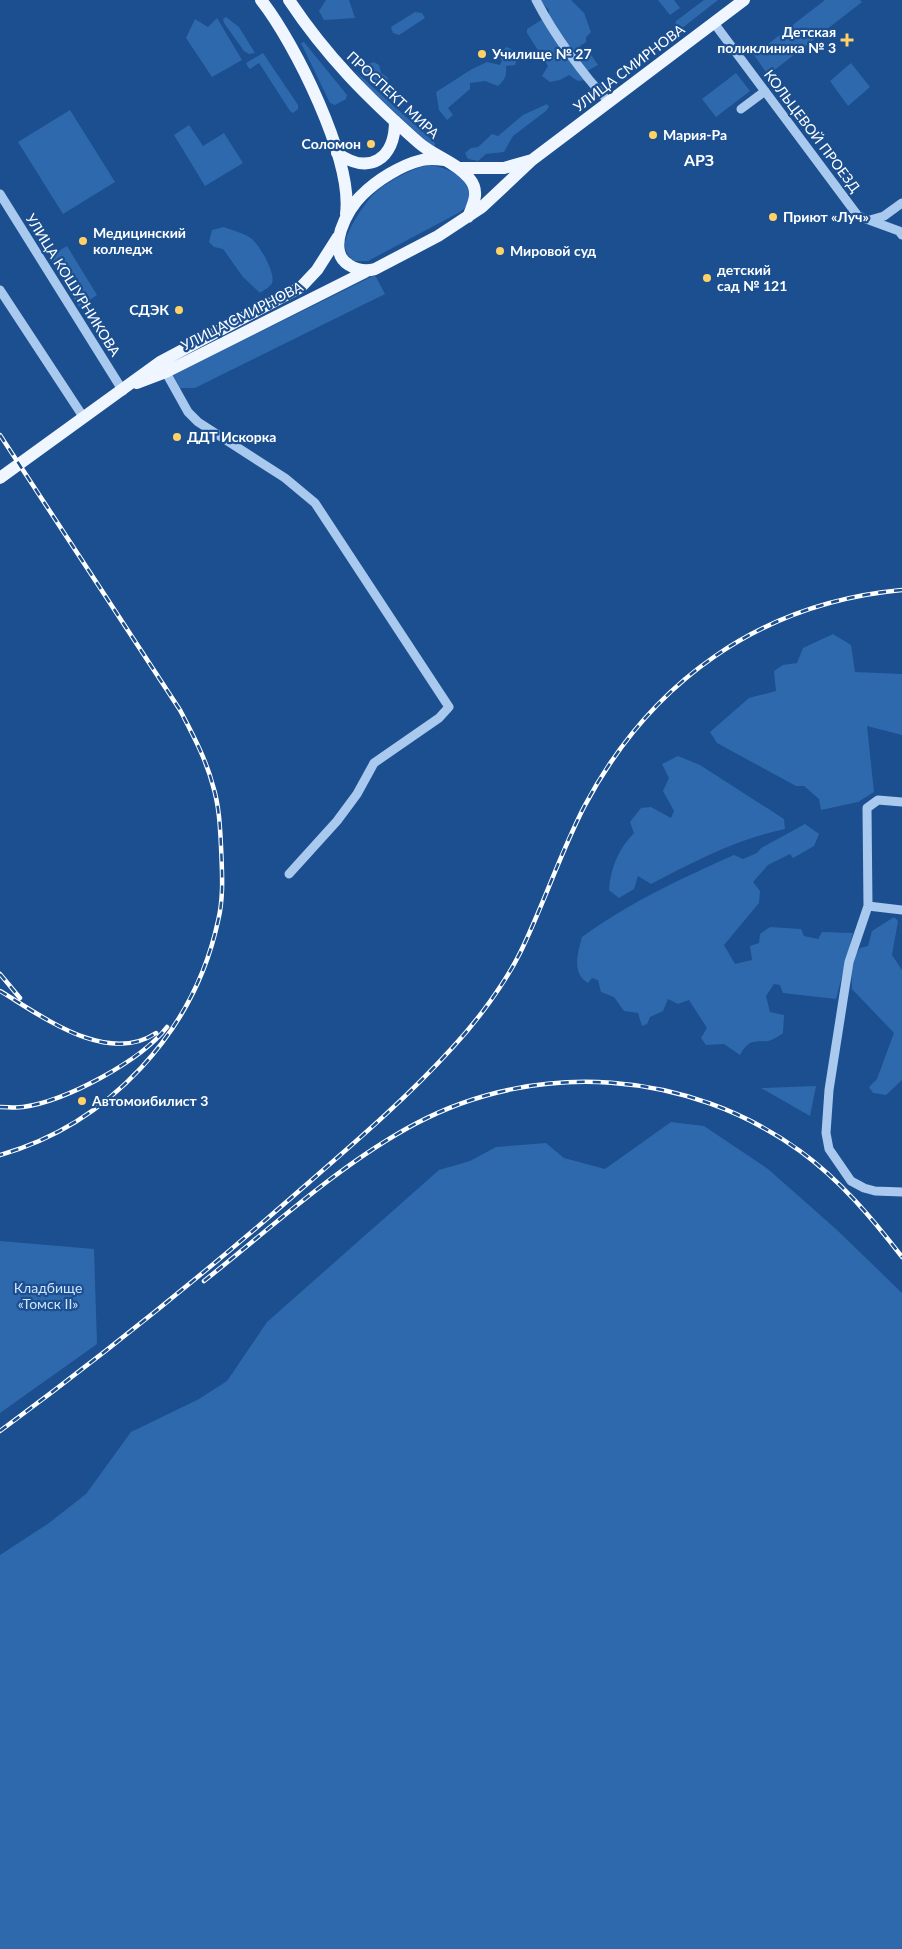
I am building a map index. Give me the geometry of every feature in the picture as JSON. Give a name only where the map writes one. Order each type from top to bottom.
[{"type":"main road","points":[[261,0],[288,41],[307,76],[337,152],[347,188],[346,219]]},
{"type":"main road","name":"ПРОСПЕКТ МИРА","points":[[289,0],[337,65],[428,150],[458,168]]},
{"type":"main road","name":"УЛИЦА СМИРНОВА","points":[[163,367],[416,248],[468,217],[482,207],[532,160],[744,0]]},
{"type":"main road","points":[[337,152],[349,161],[356,163],[367,164],[376,161],[388,151],[392,144],[395,121]]},
{"type":"main road","points":[[346,219],[361,195],[390,175],[421,160],[445,160]]},
{"type":"main road","name":"УЛИЦА СМИРНОВА","points":[[458,168],[504,168],[532,160]]},
{"type":"main road","points":[[458,168],[469,178],[476,193],[475,202],[468,217]]},
{"type":"main road","name":"УЛИЦА СМИРНОВА","points":[[0,478],[127,388],[301,287],[317,270],[338,237],[346,219]]},
{"type":"main road","points":[[338,237],[340,257],[355,268],[367,271]]},
{"type":"street","points":[[536,0],[544,16],[589,80],[609,102]]},
{"type":"street","name":"КОЛЬЦЕВОЙ ПРОЕЗД","points":[[714,23],[858,216],[902,235]]},
{"type":"street","points":[[741,109],[765,91]]},
{"type":"street","name":"УЛИЦА КОШУРНИКОВА","points":[[0,194],[127,388]]},
{"type":"street","points":[[870,220],[884,216],[902,203]]},
{"type":"street","points":[[0,290],[84,418]]},
{"type":"street","points":[[163,367],[188,412],[198,422],[285,478],[315,503],[449,707],[439,718],[374,763],[357,794],[338,821],[289,874]]},
{"type":"street","points":[[902,802],[878,800],[867,808],[868,906],[848,962],[829,1090],[826,1133],[829,1149],[850,1180],[864,1188],[875,1191],[902,1192]]},
{"type":"street","points":[[868,906],[902,910]]},
{"type":"green space","points":[[326,0],[349,0],[355,18],[324,20],[319,11]]},
{"type":"green space","points":[[539,0],[571,0],[584,13],[591,32],[586,37],[586,42],[569,54],[586,80],[578,81],[569,75],[560,80],[550,82],[542,76],[548,66],[527,33],[527,29],[549,15],[549,10]]},
{"type":"green space","points":[[658,0],[674,0],[680,8],[670,15]]},
{"type":"green space","points":[[704,0],[718,0],[681,29],[675,25],[676,21]]},
{"type":"green space","points":[[825,0],[860,0],[862,2],[768,75],[754,55]]},
{"type":"green space","points":[[415,12],[422,13],[425,18],[399,35],[393,33],[391,27]]},
{"type":"green space","points":[[226,17],[239,27],[255,53],[249,54],[244,51],[224,23],[223,19]]},
{"type":"green space","points":[[217,18],[242,60],[212,77],[186,38],[195,19],[208,27]]},
{"type":"green space","points":[[304,42],[347,95],[346,99],[335,105],[330,103],[301,43]]},
{"type":"green space","points":[[506,47],[511,49],[517,59],[515,65],[506,66],[506,75],[502,82],[498,86],[485,81],[470,83],[470,89],[448,108],[453,115],[447,120],[439,110],[436,92],[472,69],[487,62],[500,65],[502,61],[499,56]]},
{"type":"green space","points":[[588,50],[598,65],[585,70],[578,61],[579,56]]},
{"type":"green space","points":[[263,53],[298,105],[298,109],[293,113],[259,63],[250,69],[246,63]]},
{"type":"green space","points":[[374,62],[379,65],[381,73],[387,77],[392,91],[389,93],[362,70],[363,66]]},
{"type":"green space","points":[[851,63],[870,87],[848,106],[830,81]]},
{"type":"green space","points":[[355,71],[435,143],[435,146],[428,143],[370,90]]},
{"type":"green space","points":[[736,73],[750,91],[716,117],[702,99]]},
{"type":"green space","points":[[547,104],[549,107],[546,111],[513,136],[504,152],[486,154],[478,161],[468,159],[465,153],[471,148],[478,147],[492,134],[498,136],[523,115]]},
{"type":"green space","points":[[70,110],[115,182],[63,214],[18,142]]},
{"type":"green space","points":[[189,125],[203,146],[224,133],[243,163],[205,186],[174,135]]},
{"type":"green space","points":[[429,165],[449,170],[459,176],[473,190],[467,206],[460,212],[368,261],[354,261],[346,250],[346,239],[352,224],[368,201],[377,191],[395,179]]},
{"type":"green space","points":[[224,227],[250,238],[256,243],[263,254],[270,267],[273,279],[272,283],[260,293],[243,277],[223,249],[214,247],[209,242],[212,230]]},
{"type":"green space","points":[[67,246],[97,295],[79,307],[49,257]]},
{"type":"green space","points":[[375,275],[385,294],[195,388],[180,388],[173,375]]},
{"type":"green space","points":[[833,634],[851,645],[855,672],[902,674],[902,735],[867,726],[874,792],[858,802],[821,810],[819,799],[804,786],[796,786],[717,743],[710,732],[749,698],[776,691],[774,671],[783,665],[797,663],[803,648]]},
{"type":"green space","points":[[678,756],[700,765],[784,819],[785,829],[733,845],[700,859],[651,884],[638,876],[634,889],[619,898],[609,890],[610,882],[613,867],[620,852],[634,833],[630,822],[641,808],[651,807],[671,818],[674,811],[663,791],[669,778],[662,764]]},
{"type":"green space","points":[[805,824],[819,834],[814,846],[793,858],[790,854],[768,865],[753,882],[760,891],[759,903],[724,945],[735,964],[752,960],[750,946],[759,943],[760,934],[770,927],[801,929],[804,936],[818,939],[822,932],[853,933],[836,999],[783,993],[780,985],[774,984],[766,996],[770,1012],[784,1015],[783,1033],[770,1040],[752,1042],[746,1046],[740,1055],[724,1044],[706,1045],[701,1038],[707,1028],[689,1000],[678,1004],[668,999],[663,1011],[650,1017],[647,1024],[642,1026],[638,1013],[624,1011],[614,997],[601,992],[598,980],[592,978],[588,983],[579,974],[577,962],[582,937],[599,925],[655,892],[734,855],[743,859],[757,853],[761,848]]},
{"type":"green space","points":[[894,917],[898,921],[892,955],[902,970],[902,1080],[886,1095],[873,1093],[869,1087],[877,1079],[894,1033],[852,989],[851,963],[860,948],[868,946],[872,931]]},
{"type":"green space","points":[[816,1086],[810,1116],[761,1088]]},
{"type":"green space","points":[[671,1122],[704,1126],[768,1169],[837,1230],[902,1293],[902,1949],[0,1949],[0,1555],[49,1523],[86,1494],[131,1432],[199,1399],[227,1381],[267,1322],[439,1170],[470,1161],[496,1147],[546,1143],[564,1158],[605,1169]]},
{"type":"green space","name":"Кладбище «Томск II»","points":[[0,1241],[94,1249],[97,1344],[0,1413]]},
{"type":"railway","points":[[0,435],[180,710],[194,738],[207,766],[217,801],[222,884],[220,912],[206,962],[189,1000],[167,1036],[141,1068],[111,1097],[77,1121],[40,1141],[0,1155]]},
{"type":"railway","points":[[0,1431],[152,1314],[263,1222],[378,1121],[417,1085],[453,1047],[490,1002],[514,965],[575,825],[611,762],[642,722],[676,687],[714,656],[756,631],[802,612],[850,598],[902,590]]},
{"type":"railway","points":[[0,974],[20,998]]},
{"type":"railway","points":[[0,991],[55,1024],[75,1034],[96,1041],[117,1044],[137,1042],[156,1033]]},
{"type":"railway","points":[[0,1107],[20,1107],[40,1103],[81,1088],[101,1078],[140,1053],[167,1027]]},
{"type":"railway","points":[[204,1281],[333,1177],[387,1140],[415,1124],[462,1103],[511,1089],[561,1083],[611,1083],[661,1090],[710,1103],[756,1124],[800,1151],[829,1174],[867,1214],[902,1257]]},
{"type":"place","name":"Детская поликлиника № 3","points":[[847,40]]},
{"type":"place","name":"Училище № 27","points":[[482,54]]},
{"type":"place","name":"Мария-Ра","points":[[653,135]]},
{"type":"place","name":"Соломон","points":[[371,144]]},
{"type":"place","name":"Приют «Луч»","points":[[773,217]]},
{"type":"place","name":"Медицинский колледж","points":[[83,241]]},
{"type":"place","name":"Мировой суд","points":[[500,251]]},
{"type":"place","name":"детский сад № 121","points":[[707,278]]},
{"type":"place","name":"СДЭК","points":[[179,310]]},
{"type":"place","name":"ДДТ Искорка","points":[[177,437]]},
{"type":"place","name":"Автомоибилист 3","points":[[82,1101]]},
{"type":"district","name":"АРЗ","points":[[699,160]]}]
